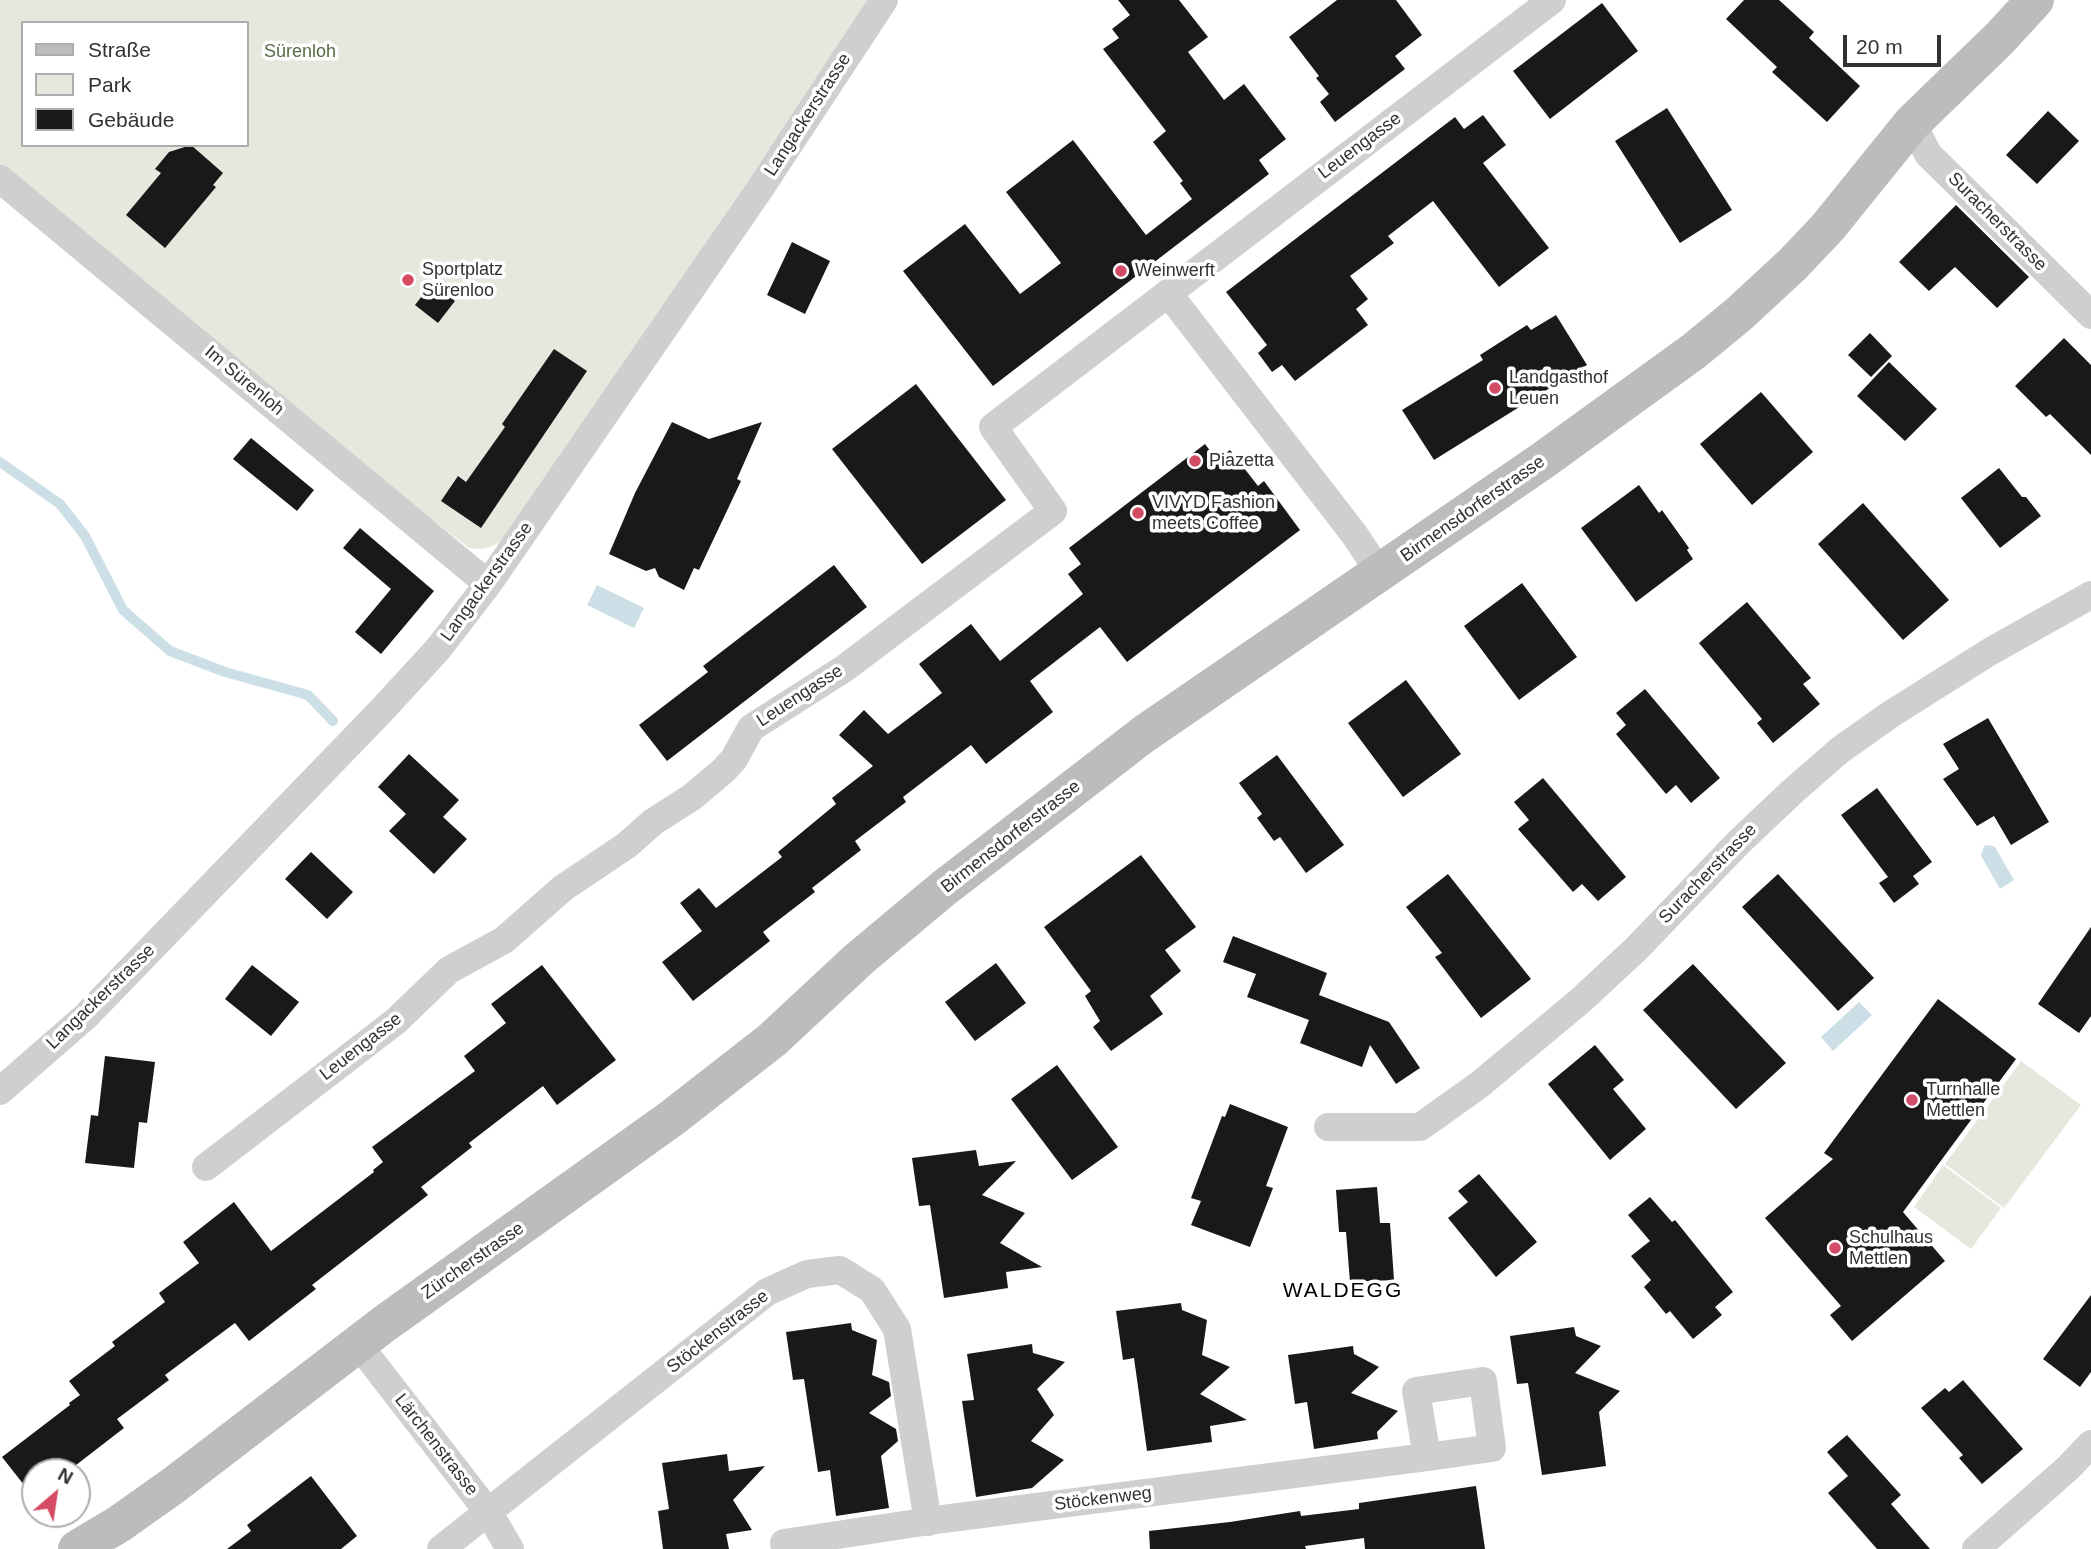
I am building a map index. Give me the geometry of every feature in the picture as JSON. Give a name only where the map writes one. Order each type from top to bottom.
[{"type":"main road","name":"Birmensdorferstrasse","points":[[859,959],[944,888],[1144,734],[1632,398],[1739,314],[1828,227],[1912,123],[2000,38],[2035,0]]},
{"type":"main road","name":"Zürcherstrasse","points":[[77,1549],[119,1524],[174,1485],[358,1344],[698,1098],[772,1040],[859,959]]},
{"type":"street","name":"Langackerstrasse","points":[[0,1091],[86,1016],[438,649],[488,583],[751,201],[884,0]]},
{"type":"street","name":"Leuengasse","points":[[206,1167],[396,1021],[449,970],[504,940],[563,888],[692,797],[734,759],[751,729],[845,668],[1053,511],[993,427],[1552,0]]},
{"type":"street","name":"Suracherstrasse","points":[[1912,123],[1927,153],[2091,315]]},
{"type":"street","name":"Im Sürenloh","points":[[0,179],[488,583]]},
{"type":"street","points":[[1168,293],[1354,534],[1380,573]]},
{"type":"street","name":"Suracherstrasse","points":[[1328,1126],[1420,1127],[1479,1085],[1580,1001],[1636,949],[1739,842],[1840,750],[1891,714],[1992,651],[2091,595]]},
{"type":"street","name":"Stöckenstrasse","points":[[442,1549],[767,1292],[807,1274],[840,1270],[872,1290],[897,1329],[928,1521]]},
{"type":"street","name":"Lärchenstrasse","points":[[358,1344],[489,1513],[510,1549]]},
{"type":"street","points":[[1976,1549],[2068,1468],[2091,1444]]},
{"type":"street","name":"Stöckenweg","points":[[785,1549],[784,1543],[928,1521],[1427,1457]]},
{"type":"green space","name":"Sportplatz Sürenloo","points":[[0,0],[870,0],[511,531],[497,544],[482,549],[469,548],[270,393],[0,167]]},
{"type":"green space","points":[[2021,1061],[2081,1105],[2004,1208],[1945,1164]]},
{"type":"green space","points":[[1943,1165],[2001,1208],[1971,1249],[1914,1207]]},
{"type":"shaded area","points":[[597,585],[644,608],[634,628],[587,605]]},
{"type":"shaded area","points":[[1984,846],[1995,847],[2014,880],[2000,889],[1981,856]]},
{"type":"shaded area","points":[[1859,1002],[1872,1015],[1833,1051],[1821,1037]]},
{"type":"building","points":[[1118,0],[1179,0],[1208,37],[1188,52],[1224,100],[1244,84],[1286,139],[1259,160],[1269,174],[993,386],[903,271],[965,224],[1020,294],[1061,263],[1006,192],[1073,140],[1146,235],[1192,199],[1180,183],[1183,181],[1153,142],[1166,131],[1103,49],[1119,38],[1112,29],[1130,15]]},
{"type":"building","points":[[1337,0],[1396,0],[1422,35],[1395,56],[1405,69],[1335,122],[1320,102],[1329,94],[1316,78],[1319,76],[1289,37]]},
{"type":"building","points":[[1744,0],[1779,0],[1814,32],[1809,38],[1860,86],[1827,122],[1772,72],[1777,67],[1726,19]]},
{"type":"building","points":[[1602,3],[1638,51],[1550,119],[1513,71]]},
{"type":"building","points":[[1667,108],[1732,210],[1680,243],[1615,141]]},
{"type":"building","points":[[2048,111],[2079,141],[2037,184],[2006,155]]},
{"type":"building","points":[[1483,115],[1506,145],[1483,163],[1549,248],[1499,287],[1433,201],[1388,236],[1394,243],[1350,276],[1368,299],[1356,309],[1368,325],[1295,381],[1282,365],[1272,372],[1258,353],[1267,345],[1226,292],[1455,117],[1464,129]]},
{"type":"building","points":[[193,147],[223,173],[213,185],[216,187],[165,248],[126,215],[161,173],[155,169],[169,152]]},
{"type":"building","points":[[1956,205],[2029,277],[1997,308],[1955,267],[1929,291],[1899,262]]},
{"type":"building","points":[[792,242],[830,261],[805,314],[767,295]]},
{"type":"building","points":[[432,283],[455,301],[438,323],[415,305]]},
{"type":"building","name":"Landgasthof Leuen","points":[[1556,315],[1587,365],[1434,460],[1402,410],[1483,360],[1480,355],[1527,325],[1531,330]]},
{"type":"building","points":[[1870,333],[1892,356],[1871,377],[1848,355]]},
{"type":"building","points":[[2064,338],[2091,365],[2091,455],[2050,414],[2046,417],[2015,386]]},
{"type":"building","points":[[554,349],[587,371],[481,528],[441,501],[458,476],[466,482],[505,427],[502,424]]},
{"type":"building","points":[[1889,362],[1937,409],[1905,441],[1857,396]]},
{"type":"building","points":[[916,384],[1006,500],[922,564],[832,449]]},
{"type":"building","points":[[1761,392],[1813,452],[1752,505],[1700,444]]},
{"type":"building","points":[[672,422],[709,439],[762,422],[737,479],[741,481],[699,570],[694,568],[684,590],[659,577],[655,568],[646,571],[609,554],[635,493]]},
{"type":"building","points":[[251,438],[314,490],[297,511],[233,459]]},
{"type":"building","points":[[1205,444],[1217,460],[1230,450],[1258,486],[1264,481],[1300,530],[1127,662],[1100,627],[1030,681],[1053,712],[986,764],[971,745],[903,797],[906,802],[855,841],[861,850],[812,888],[815,892],[763,932],[770,941],[693,1001],[662,962],[702,931],[680,903],[699,888],[716,908],[782,857],[778,852],[836,804],[832,798],[873,766],[839,735],[864,710],[888,734],[942,693],[919,664],[971,624],[1000,661],[1083,594],[1068,574],[1081,564],[1069,548]]},
{"type":"building","points":[[1999,468],[2041,516],[2000,548],[1961,498]]},
{"type":"building","points":[[1639,485],[1659,513],[1662,510],[1689,548],[1687,550],[1693,559],[1636,602],[1581,528]]},
{"type":"building","points":[[1863,503],[1949,600],[1903,640],[1818,544]]},
{"type":"building","points":[[360,528],[434,591],[381,654],[355,632],[391,589],[343,548]]},
{"type":"building","points":[[834,565],[867,607],[667,761],[639,725],[708,672],[703,666]]},
{"type":"building","points":[[1522,583],[1577,657],[1519,700],[1464,626]]},
{"type":"building","points":[[1747,602],[1811,678],[1803,684],[1820,704],[1773,743],[1757,723],[1762,719],[1699,643]]},
{"type":"building","points":[[1406,680],[1461,754],[1403,797],[1348,723]]},
{"type":"building","points":[[1645,689],[1720,778],[1691,803],[1676,785],[1666,794],[1616,734],[1626,725],[1616,713]]},
{"type":"building","points":[[1988,718],[2049,822],[2011,845],[1994,816],[1977,826],[1943,779],[1959,769],[1943,744]]},
{"type":"building","points":[[409,754],[459,800],[443,817],[467,839],[434,874],[389,831],[406,814],[378,787]]},
{"type":"building","points":[[1277,755],[1344,845],[1306,873],[1280,837],[1274,841],[1257,818],[1262,814],[1239,783]]},
{"type":"building","points":[[1543,778],[1626,877],[1598,901],[1582,884],[1573,892],[1518,829],[1529,820],[1514,802]]},
{"type":"building","points":[[1877,788],[1932,862],[1913,876],[1919,884],[1894,903],[1879,883],[1888,877],[1841,815]]},
{"type":"building","points":[[311,852],[353,892],[327,919],[285,879]]},
{"type":"building","points":[[1141,855],[1196,927],[1165,950],[1181,971],[1150,996],[1163,1014],[1111,1051],[1093,1027],[1100,1021],[1085,996],[1091,991],[1044,927]]},
{"type":"building","points":[[1448,874],[1531,979],[1481,1018],[1435,957],[1442,953],[1406,907]]},
{"type":"building","points":[[1778,874],[1874,978],[1838,1011],[1742,907]]},
{"type":"building","points":[[2091,927],[2091,1016],[2079,1033],[2038,1004]]},
{"type":"building","points":[[1233,936],[1327,973],[1319,995],[1389,1022],[1420,1068],[1396,1084],[1370,1045],[1362,1067],[1300,1043],[1309,1020],[1247,997],[1256,974],[1223,962]]},
{"type":"building","points":[[996,963],[1026,1003],[975,1041],[945,1002]]},
{"type":"building","points":[[1693,964],[1786,1063],[1736,1109],[1643,1010]]},
{"type":"building","points":[[252,965],[299,1002],[271,1036],[225,999]]},
{"type":"building","points":[[542,965],[616,1060],[557,1105],[543,1086],[469,1143],[472,1147],[421,1187],[428,1195],[312,1285],[316,1289],[249,1341],[235,1323],[165,1375],[169,1380],[117,1419],[124,1428],[85,1458],[21,1458],[21,1481],[2,1457],[70,1405],[69,1403],[80,1395],[69,1381],[115,1346],[112,1342],[165,1302],[159,1293],[199,1263],[183,1242],[234,1202],[271,1251],[374,1172],[383,1162],[372,1147],[475,1071],[464,1056],[506,1023],[491,1004]]},
{"type":"building","points":[[1938,999],[2016,1059],[1903,1212],[1945,1261],[1852,1341],[1830,1315],[1841,1306],[1765,1218],[1833,1159],[1824,1153]]},
{"type":"building","points":[[1595,1045],[1624,1080],[1613,1089],[1646,1129],[1610,1160],[1548,1084]]},
{"type":"building","points":[[105,1056],[155,1062],[147,1123],[139,1122],[134,1168],[85,1163],[91,1115],[98,1116]]},
{"type":"building","points":[[1057,1065],[1118,1147],[1072,1180],[1011,1099]]},
{"type":"building","points":[[1230,1104],[1288,1127],[1266,1186],[1273,1188],[1250,1247],[1191,1225],[1201,1201],[1191,1198],[1222,1116],[1225,1117]]},
{"type":"building","points":[[976,1150],[979,1166],[1016,1161],[982,1195],[1025,1213],[1000,1243],[1042,1267],[1006,1272],[1008,1288],[944,1298],[930,1205],[919,1206],[912,1158]]},
{"type":"building","points":[[1479,1174],[1537,1242],[1496,1277],[1448,1218],[1468,1202],[1458,1191]]},
{"type":"building","points":[[1377,1187],[1380,1223],[1390,1223],[1394,1280],[1350,1282],[1346,1232],[1339,1232],[1336,1190]]},
{"type":"building","points":[[1650,1197],[1672,1222],[1675,1220],[1733,1292],[1715,1307],[1722,1315],[1693,1339],[1670,1311],[1666,1314],[1644,1287],[1651,1280],[1631,1256],[1650,1241],[1628,1215]]},
{"type":"building","points":[[2091,1295],[2091,1372],[2080,1387],[2043,1359]]},
{"type":"building","points":[[1181,1303],[1182,1310],[1207,1320],[1202,1355],[1230,1367],[1200,1394],[1247,1420],[1210,1426],[1212,1442],[1147,1451],[1134,1358],[1123,1360],[1116,1311]]},
{"type":"building","points":[[851,1323],[852,1330],[877,1340],[872,1375],[889,1382],[891,1396],[869,1413],[896,1429],[898,1441],[881,1456],[889,1508],[836,1516],[830,1470],[818,1472],[804,1379],[793,1380],[786,1332]]},
{"type":"building","points":[[1574,1327],[1576,1336],[1601,1346],[1575,1373],[1620,1391],[1599,1412],[1606,1466],[1542,1475],[1528,1383],[1517,1384],[1510,1336]]},
{"type":"building","points":[[1032,1344],[1033,1353],[1065,1362],[1037,1389],[1054,1415],[1031,1441],[1064,1460],[1032,1488],[976,1497],[962,1401],[974,1400],[967,1354]]},
{"type":"building","points":[[1353,1346],[1354,1354],[1379,1367],[1351,1393],[1398,1411],[1377,1432],[1378,1439],[1314,1449],[1307,1402],[1295,1404],[1288,1355]]},
{"type":"building","points":[[1963,1380],[2023,1449],[1982,1484],[1959,1458],[1963,1455],[1921,1408],[1945,1388],[1949,1392]]},
{"type":"building","points":[[1847,1435],[1901,1495],[1891,1504],[1930,1549],[1877,1549],[1828,1493],[1848,1476],[1827,1452]]},
{"type":"building","points":[[727,1454],[729,1471],[765,1466],[733,1500],[752,1530],[726,1534],[729,1549],[663,1549],[658,1511],[669,1509],[662,1463]]},
{"type":"building","points":[[311,1476],[357,1536],[341,1549],[227,1549],[251,1531],[247,1525]]},
{"type":"building","points":[[1476,1486],[1485,1549],[1365,1549],[1364,1538],[1305,1546],[1306,1549],[1150,1549],[1149,1531],[1300,1511],[1301,1516],[1359,1509],[1359,1503]]},
{"type":"waterway","points":[[0,462],[60,504],[85,536],[123,610],[170,651],[225,672],[308,695],[333,721]]},
{"type":"place","name":"Weinwerft","points":[[1121,271]]},
{"type":"place","name":"Sportplatz Sürenloo","points":[[408,280]]},
{"type":"place","name":"Landgasthof Leuen","points":[[1495,388]]},
{"type":"place","name":"Piazetta","points":[[1195,461]]},
{"type":"place","name":"VIVYD Fashion meets Coffee","points":[[1138,513]]},
{"type":"place","name":"Turnhalle Mettlen","points":[[1912,1100]]},
{"type":"place","name":"Schulhaus Mettlen","points":[[1835,1248]]},
{"type":"district","name":"WALDEGG","points":[[1343,1291]]},
{"type":"park label","name":"Sürenloh","points":[[300,52]]}]
